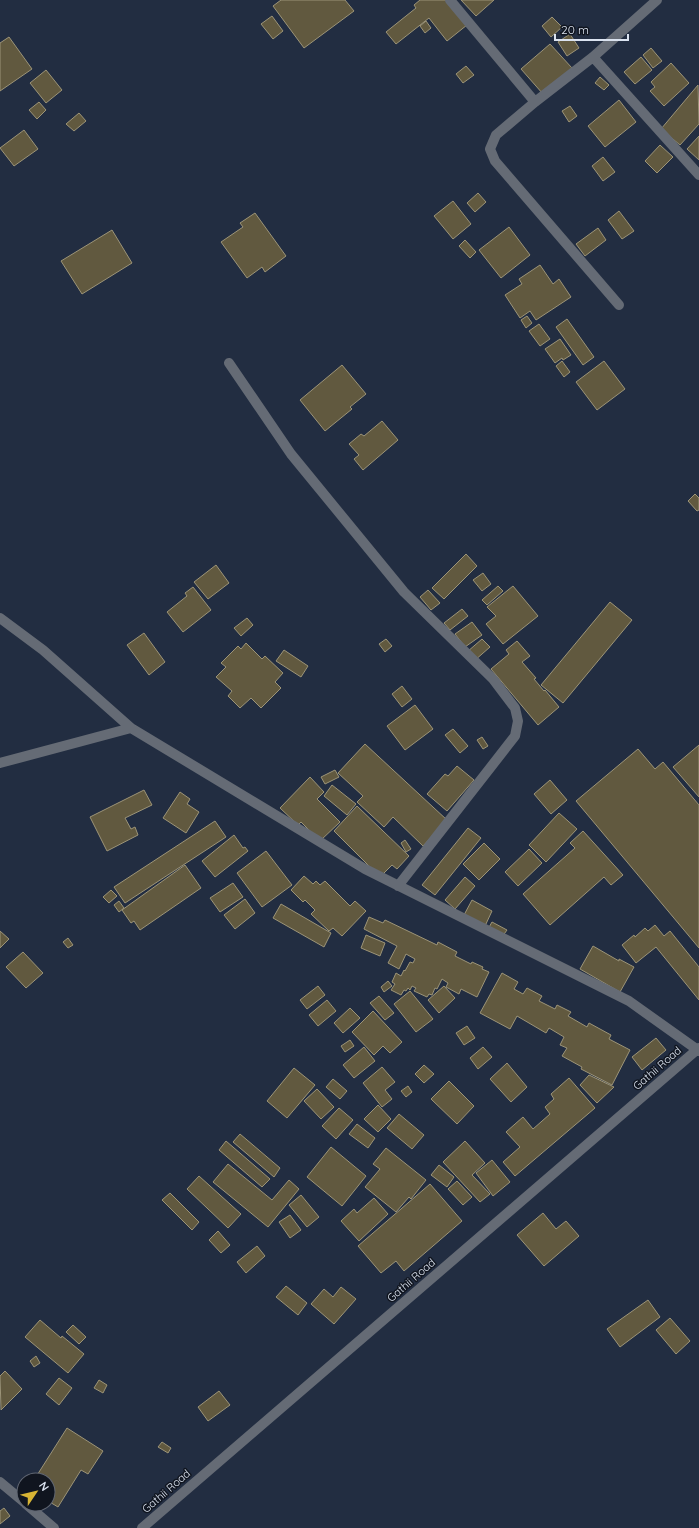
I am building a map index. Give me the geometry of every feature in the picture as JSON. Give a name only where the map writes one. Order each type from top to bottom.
[{"type":"street","points":[[450,0],[534,102]]},
{"type":"street","points":[[619,305],[495,161],[490,149],[496,135],[534,102],[593,57],[657,0]]},
{"type":"street","points":[[593,57],[699,175]]},
{"type":"street","points":[[229,363],[291,454],[404,592],[494,679],[515,708],[518,721],[515,736],[398,886]]},
{"type":"street","points":[[0,618],[43,650],[132,728],[366,869],[629,1001],[698,1049]]},
{"type":"street","points":[[0,763],[132,728]]},
{"type":"street","name":"Gathii Road","points":[[142,1528],[698,1049]]},
{"type":"street","points":[[0,1482],[16,1495]]},
{"type":"street","points":[[35,1512],[54,1528]]},
{"type":"building","points":[[281,0],[345,0],[354,11],[304,48],[273,6]]},
{"type":"building","points":[[420,0],[447,0],[467,25],[447,41],[429,18],[396,44],[386,32],[416,8],[414,5]]},
{"type":"building","points":[[461,0],[494,0],[476,16]]},
{"type":"building","points":[[272,16],[283,31],[273,39],[261,24]]},
{"type":"building","points":[[552,17],[562,27],[551,37],[542,26]]},
{"type":"building","points":[[426,21],[431,28],[425,33],[420,26]]},
{"type":"building","points":[[570,34],[579,48],[567,56],[558,42]]},
{"type":"building","points":[[9,37],[32,69],[0,91],[0,43]]},
{"type":"building","points":[[550,44],[572,68],[543,94],[521,69]]},
{"type":"building","points":[[651,48],[662,61],[653,68],[643,55]]},
{"type":"building","points":[[641,57],[652,70],[635,84],[624,72]]},
{"type":"building","points":[[671,63],[689,83],[664,106],[650,91],[655,87],[651,82]]},
{"type":"building","points":[[466,66],[474,75],[463,83],[456,74]]},
{"type":"building","points":[[46,70],[62,90],[46,103],[30,83]]},
{"type":"building","points":[[600,77],[609,85],[604,90],[595,83]]},
{"type":"building","points":[[698,85],[699,124],[680,145],[661,129]]},
{"type":"building","points":[[619,100],[636,122],[605,147],[588,126]]},
{"type":"building","points":[[39,102],[46,110],[37,119],[29,110]]},
{"type":"building","points":[[570,106],[577,116],[569,122],[562,111]]},
{"type":"building","points":[[79,113],[86,121],[74,131],[66,124]]},
{"type":"building","points":[[24,130],[38,149],[14,166],[0,148]]},
{"type":"building","points":[[699,136],[699,160],[687,149]]},
{"type":"building","points":[[660,145],[673,157],[657,173],[645,161]]},
{"type":"building","points":[[603,157],[615,172],[603,181],[592,166]]},
{"type":"building","points":[[478,193],[486,202],[475,212],[467,203]]},
{"type":"building","points":[[453,201],[471,224],[453,239],[434,216]]},
{"type":"building","points":[[619,211],[634,231],[622,239],[608,220]]},
{"type":"building","points":[[255,213],[286,256],[265,272],[262,267],[247,278],[221,242],[243,227],[240,223]]},
{"type":"building","points":[[509,227],[530,255],[501,278],[479,250]]},
{"type":"building","points":[[598,228],[606,240],[585,256],[576,244]]},
{"type":"building","points":[[112,230],[132,263],[82,294],[61,261]]},
{"type":"building","points":[[465,240],[476,252],[470,258],[459,246]]},
{"type":"building","points":[[540,265],[553,284],[559,279],[571,297],[536,320],[530,311],[520,318],[505,295],[522,284],[519,279]]},
{"type":"building","points":[[527,316],[532,323],[526,328],[521,320]]},
{"type":"building","points":[[567,319],[594,357],[583,365],[556,327]]},
{"type":"building","points":[[539,324],[550,339],[540,346],[529,331]]},
{"type":"building","points":[[560,339],[571,355],[563,360],[562,358],[555,363],[545,349]]},
{"type":"building","points":[[562,361],[570,372],[564,377],[556,366]]},
{"type":"building","points":[[604,361],[625,389],[597,410],[576,382]]},
{"type":"building","points":[[342,365],[366,394],[350,407],[352,409],[325,431],[300,400]]},
{"type":"building","points":[[382,421],[398,440],[363,470],[354,459],[359,455],[349,444],[361,434],[364,436]]},
{"type":"building","points":[[695,494],[699,498],[699,510],[697,511],[688,501]]},
{"type":"building","points":[[466,554],[477,566],[444,599],[432,588]]},
{"type":"building","points":[[216,565],[229,583],[208,599],[194,582]]},
{"type":"building","points":[[483,573],[491,584],[482,591],[473,580]]},
{"type":"building","points":[[498,586],[503,591],[487,605],[482,600]]},
{"type":"building","points":[[513,586],[538,616],[503,644],[486,624],[496,616],[487,607]]},
{"type":"building","points":[[193,587],[211,610],[183,632],[167,612],[187,596],[185,593]]},
{"type":"building","points":[[428,590],[440,603],[431,610],[420,597]]},
{"type":"building","points":[[610,602],[632,620],[563,703],[541,685]]},
{"type":"building","points":[[462,609],[468,616],[450,630],[444,623]]},
{"type":"building","points":[[247,618],[253,625],[241,636],[234,628]]},
{"type":"building","points":[[472,622],[482,635],[465,647],[455,634]]},
{"type":"building","points":[[144,633],[165,662],[149,675],[127,645]]},
{"type":"building","points":[[386,639],[392,646],[385,652],[379,644]]},
{"type":"building","points":[[482,639],[490,647],[474,661],[467,652]]},
{"type":"building","points":[[517,641],[530,656],[522,662],[536,678],[534,679],[559,707],[538,725],[491,669],[509,654],[506,650]]},
{"type":"building","points":[[246,643],[262,659],[265,656],[283,673],[275,682],[281,688],[261,708],[251,698],[240,708],[228,696],[232,691],[216,677],[226,667],[221,663],[238,646],[241,649]]},
{"type":"building","points":[[284,650],[308,666],[301,677],[276,661]]},
{"type":"building","points":[[402,686],[412,699],[402,707],[392,694]]},
{"type":"building","points":[[415,705],[433,729],[405,750],[387,726]]},
{"type":"building","points":[[453,729],[468,746],[460,753],[445,735]]},
{"type":"building","points":[[482,737],[488,746],[483,749],[477,740]]},
{"type":"building","points":[[365,744],[447,820],[423,846],[393,817],[384,827],[357,802],[363,796],[338,773]]},
{"type":"building","points":[[699,745],[699,797],[673,767]]},
{"type":"building","points":[[638,749],[655,769],[663,762],[699,805],[699,948],[576,801]]},
{"type":"building","points":[[457,766],[474,780],[447,811],[427,794],[445,774],[448,776]]},
{"type":"building","points":[[335,770],[339,777],[325,784],[321,777]]},
{"type":"building","points":[[310,777],[324,792],[317,799],[340,822],[320,841],[301,822],[298,825],[280,808]]},
{"type":"building","points":[[550,780],[567,800],[551,814],[534,794]]},
{"type":"building","points":[[332,785],[356,804],[347,815],[324,796]]},
{"type":"building","points":[[144,790],[152,805],[125,818],[131,829],[135,827],[138,835],[107,851],[90,817]]},
{"type":"building","points":[[180,792],[190,799],[187,804],[199,812],[186,833],[163,818]]},
{"type":"building","points":[[357,806],[409,856],[397,869],[392,865],[380,877],[334,831]]},
{"type":"building","points":[[559,813],[577,829],[546,862],[529,845]]},
{"type":"building","points":[[215,821],[226,837],[125,903],[114,887]]},
{"type":"building","points":[[468,828],[481,838],[435,895],[422,885]]},
{"type":"building","points":[[583,831],[623,875],[611,885],[604,877],[550,925],[523,894],[575,848],[570,843]]},
{"type":"building","points":[[234,835],[243,848],[245,847],[248,851],[215,877],[202,861]]},
{"type":"building","points":[[405,840],[411,849],[406,852],[401,843]]},
{"type":"building","points":[[484,843],[500,859],[479,880],[463,864]]},
{"type":"building","points":[[529,849],[542,863],[518,886],[505,872]]},
{"type":"building","points":[[266,851],[292,885],[262,907],[237,873]]},
{"type":"building","points":[[185,865],[201,888],[140,930],[134,921],[131,923],[122,910]]},
{"type":"building","points":[[304,876],[313,884],[316,881],[320,885],[325,881],[350,906],[355,901],[366,911],[342,936],[333,928],[329,931],[311,914],[315,910],[305,900],[303,902],[291,890]]},
{"type":"building","points":[[465,877],[475,886],[455,909],[445,900]]},
{"type":"building","points":[[233,883],[243,897],[220,912],[210,898]]},
{"type":"building","points":[[111,890],[117,896],[109,903],[103,897]]},
{"type":"building","points":[[245,899],[255,913],[235,929],[224,915]]},
{"type":"building","points":[[472,900],[492,911],[485,926],[464,915]]},
{"type":"building","points":[[119,901],[124,908],[119,912],[114,905]]},
{"type":"building","points":[[281,904],[331,933],[324,947],[273,918]]},
{"type":"building","points":[[369,917],[383,923],[385,920],[437,945],[438,942],[457,952],[455,956],[471,964],[472,962],[483,967],[482,969],[489,972],[477,997],[461,989],[459,994],[446,987],[448,983],[442,979],[432,995],[429,994],[427,997],[414,991],[416,988],[412,986],[410,990],[408,988],[406,991],[404,990],[401,995],[391,990],[395,984],[392,982],[396,973],[401,976],[410,962],[413,963],[415,959],[406,954],[399,969],[388,963],[397,946],[364,929]]},
{"type":"building","points":[[492,922],[507,930],[502,937],[488,929]]},
{"type":"building","points":[[655,925],[664,936],[670,931],[699,967],[699,1000],[656,947],[636,963],[622,945],[634,935],[635,937],[645,928],[648,931]]},
{"type":"building","points":[[0,931],[9,939],[0,948]]},
{"type":"building","points":[[366,935],[385,943],[380,956],[361,948]]},
{"type":"building","points":[[68,938],[73,945],[68,948],[63,942]]},
{"type":"building","points":[[593,946],[619,961],[619,959],[634,967],[620,992],[580,969]]},
{"type":"building","points":[[23,952],[43,973],[26,988],[6,967]]},
{"type":"building","points":[[502,973],[518,982],[514,989],[523,994],[527,988],[542,996],[539,1001],[555,1009],[557,1005],[571,1012],[568,1016],[587,1027],[589,1023],[611,1035],[609,1039],[630,1050],[612,1085],[581,1069],[582,1067],[562,1056],[567,1048],[560,1045],[564,1037],[549,1028],[546,1033],[517,1016],[510,1029],[480,1013]]},
{"type":"building","points":[[388,981],[392,986],[384,992],[381,987]]},
{"type":"building","points":[[318,986],[325,995],[307,1009],[300,1000]]},
{"type":"building","points":[[444,986],[455,998],[439,1013],[428,1000]]},
{"type":"building","points":[[410,991],[433,1019],[416,1032],[394,1004]]},
{"type":"building","points":[[379,996],[394,1013],[385,1020],[370,1003]]},
{"type":"building","points":[[327,1000],[336,1011],[318,1026],[309,1015]]},
{"type":"building","points":[[350,1008],[360,1018],[343,1033],[334,1023]]},
{"type":"building","points":[[373,1011],[402,1042],[390,1053],[383,1046],[374,1055],[352,1032]]},
{"type":"building","points":[[467,1026],[475,1038],[464,1045],[456,1033]]},
{"type":"building","points":[[656,1038],[666,1050],[642,1070],[632,1057]]},
{"type":"building","points":[[350,1040],[354,1046],[345,1052],[341,1046]]},
{"type":"building","points":[[364,1047],[375,1061],[354,1078],[343,1065]]},
{"type":"building","points":[[483,1047],[492,1057],[478,1069],[470,1058]]},
{"type":"building","points":[[507,1063],[527,1087],[511,1102],[490,1079]]},
{"type":"building","points":[[424,1065],[434,1074],[424,1083],[415,1074]]},
{"type":"building","points":[[382,1067],[395,1082],[385,1090],[392,1099],[382,1107],[363,1083]]},
{"type":"building","points":[[294,1068],[315,1085],[287,1118],[267,1101]]},
{"type":"building","points":[[589,1075],[614,1087],[597,1103],[580,1085]]},
{"type":"building","points":[[569,1078],[595,1108],[515,1176],[503,1162],[520,1147],[506,1132],[523,1117],[533,1129],[550,1114],[545,1107],[554,1099],[551,1094]]},
{"type":"building","points":[[333,1079],[347,1091],[340,1099],[326,1087]]},
{"type":"building","points":[[449,1081],[474,1106],[457,1124],[431,1099]]},
{"type":"building","points":[[408,1086],[412,1092],[406,1097],[401,1091]]},
{"type":"building","points":[[317,1089],[334,1107],[321,1119],[304,1101]]},
{"type":"building","points":[[378,1105],[391,1119],[378,1132],[364,1119]]},
{"type":"building","points":[[339,1108],[353,1120],[336,1139],[322,1126]]},
{"type":"building","points":[[399,1114],[424,1135],[412,1149],[387,1128]]},
{"type":"building","points":[[357,1124],[375,1138],[368,1148],[349,1134]]},
{"type":"building","points":[[240,1134],[280,1168],[274,1177],[233,1142]]},
{"type":"building","points":[[226,1141],[270,1179],[262,1187],[219,1150]]},
{"type":"building","points":[[465,1141],[485,1163],[472,1175],[490,1194],[480,1202],[443,1162]]},
{"type":"building","points":[[331,1147],[366,1176],[342,1206],[307,1177]]},
{"type":"building","points":[[386,1148],[426,1180],[411,1199],[409,1197],[396,1212],[365,1187],[380,1169],[373,1164]]},
{"type":"building","points":[[492,1160],[510,1182],[493,1196],[476,1173]]},
{"type":"building","points":[[228,1164],[272,1200],[289,1180],[299,1189],[268,1227],[213,1182]]},
{"type":"building","points":[[439,1165],[454,1177],[447,1187],[431,1175]]},
{"type":"building","points":[[199,1176],[241,1214],[228,1228],[187,1189]]},
{"type":"building","points":[[457,1181],[472,1197],[463,1205],[448,1189]]},
{"type":"building","points":[[430,1184],[462,1221],[404,1271],[396,1261],[381,1273],[358,1246]]},
{"type":"building","points":[[170,1193],[199,1222],[192,1230],[162,1200]]},
{"type":"building","points":[[301,1195],[319,1217],[307,1227],[289,1205]]},
{"type":"building","points":[[374,1198],[388,1214],[359,1241],[341,1221],[354,1209],[357,1213]]},
{"type":"building","points":[[543,1213],[556,1229],[566,1221],[579,1236],[544,1266],[517,1235]]},
{"type":"building","points":[[290,1215],[301,1230],[290,1238],[279,1222]]},
{"type":"building","points":[[218,1231],[230,1245],[221,1253],[209,1240]]},
{"type":"building","points":[[257,1246],[265,1256],[246,1273],[237,1262]]},
{"type":"building","points":[[286,1286],[307,1303],[298,1315],[276,1297]]},
{"type":"building","points":[[341,1287],[356,1299],[334,1324],[311,1304],[324,1289],[333,1297]]},
{"type":"building","points":[[648,1300],[660,1317],[620,1347],[607,1329]]},
{"type":"building","points":[[670,1318],[690,1341],[676,1354],[656,1330]]},
{"type":"building","points":[[40,1320],[61,1338],[62,1336],[84,1354],[68,1373],[25,1337]]},
{"type":"building","points":[[73,1325],[86,1337],[79,1344],[66,1332]]},
{"type":"building","points":[[36,1356],[40,1363],[34,1367],[30,1361]]},
{"type":"building","points":[[5,1371],[22,1389],[1,1410],[0,1376]]},
{"type":"building","points":[[59,1378],[72,1388],[59,1405],[46,1394]]},
{"type":"building","points":[[99,1380],[107,1385],[103,1393],[94,1388]]},
{"type":"building","points":[[219,1391],[230,1405],[208,1421],[198,1407]]},
{"type":"building","points":[[67,1428],[103,1451],[88,1474],[81,1470],[58,1507],[56,1506],[56,1472],[39,1472]]},
{"type":"building","points":[[162,1442],[171,1448],[168,1453],[158,1447]]},
{"type":"building","points":[[4,1508],[10,1516],[0,1524],[0,1511]]}]
